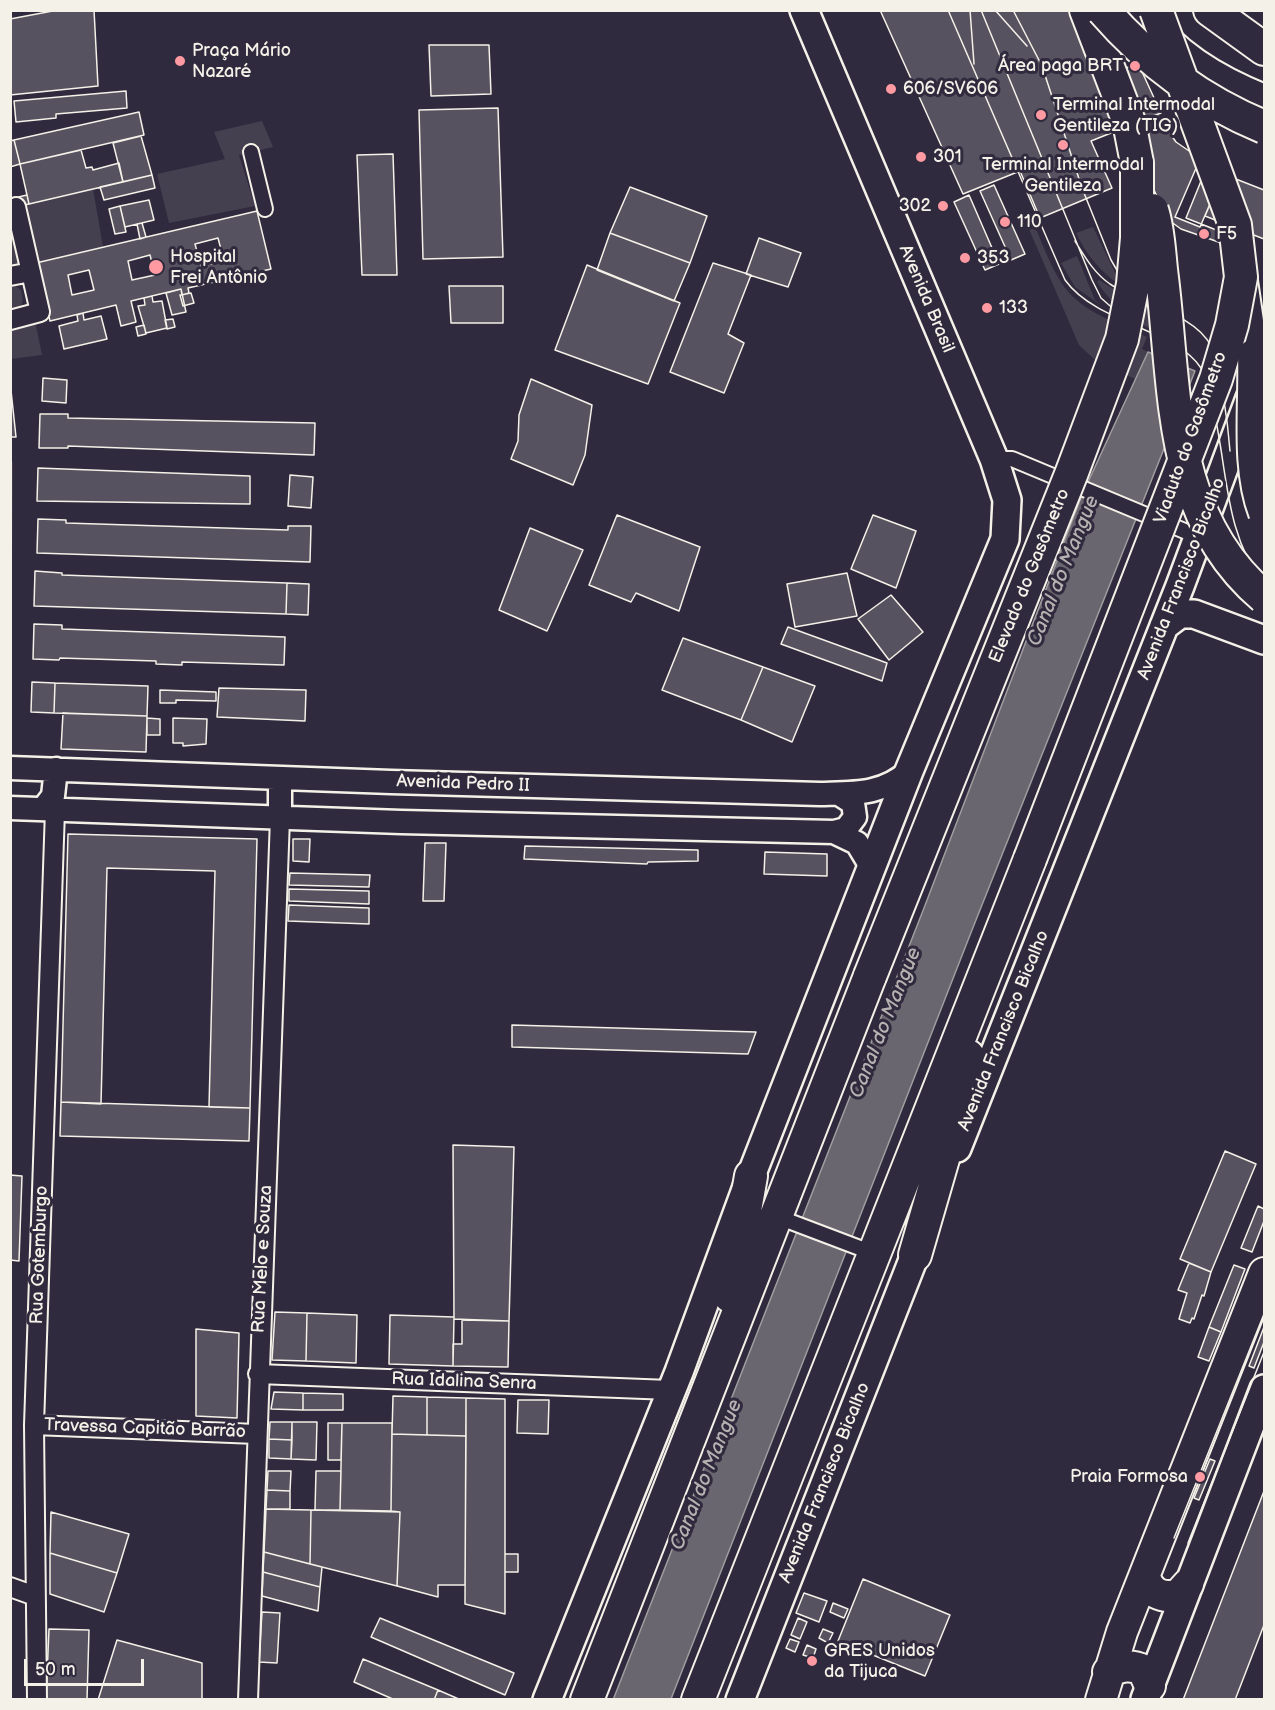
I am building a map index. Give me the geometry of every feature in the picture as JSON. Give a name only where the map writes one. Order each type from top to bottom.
[{"type":"highway","name":"Elevado do Gasômetro","points":[[1086,10],[1129,122],[1137,164],[1154,214],[1180,437],[1188,480],[1201,514],[1218,546],[1245,579],[1264,597]]},
{"type":"highway","points":[[1103,10],[1157,65],[1191,90],[1242,118],[1264,127]]},
{"type":"highway","points":[[1139,10],[1159,36],[1178,54],[1222,82],[1256,97]]},
{"type":"highway","name":"Viaduto do Gasômetro","points":[[1030,859],[1216,379],[1232,326],[1241,277],[1236,225],[1156,10]]},
{"type":"highway","points":[[1210,10],[1264,49]]},
{"type":"highway","name":"Elevado do Gasômetro","points":[[787,1221],[816,1110],[1072,472],[1122,339],[1135,261],[1137,164]]},
{"type":"highway","name":"Avenida Francisco Bicalho","points":[[698,1700],[862,1249],[982,980],[1030,859]]},
{"type":"highway","points":[[915,1255],[949,1138],[972,1039],[982,980]]},
{"type":"highway","points":[[713,1380],[740,1248],[751,1176]]},
{"type":"highway","points":[[587,1700],[713,1380],[787,1221]]},
{"type":"highway","points":[[573,1700],[618,1623]]},
{"type":"main road","name":"Avenida Brasil","points":[[804,10],[994,459],[1004,486],[1008,507],[1005,539],[909,771]]},
{"type":"main road","points":[[1241,277],[1253,355],[1255,477],[1264,513]]},
{"type":"main road","name":"Avenida Francisco Bicalho","points":[[740,1700],[1199,537],[1264,361]]},
{"type":"main road","points":[[1164,626],[1180,615],[1194,614],[1264,640]]},
{"type":"main road","points":[[547,1700],[670,1390],[909,771]]},
{"type":"main road","points":[[1104,1686],[1145,1575],[1264,1273]]},
{"type":"main road","points":[[1148,1693],[1264,1389]]},
{"type":"main road","points":[[1145,1575],[1146,1583],[1162,1596],[1179,1594],[1188,1584]]},
{"type":"main road","points":[[1104,1686],[1121,1667],[1135,1667],[1143,1670],[1148,1693]]},
{"type":"street","points":[[251,152],[265,209]]},
{"type":"street","points":[[10,320],[40,312],[16,207]]},
{"type":"street","points":[[10,276],[31,272]]},
{"type":"street","points":[[994,459],[1012,459],[1199,537]]},
{"type":"street","name":"Avenida Pedro II","points":[[10,768],[839,794],[880,789],[909,771]]},
{"type":"street","points":[[49,810],[56,769]]},
{"type":"street","points":[[280,778],[280,818]]},
{"type":"street","points":[[10,808],[280,818],[834,832],[846,829],[855,817],[853,803],[839,794]]},
{"type":"street","name":"Rua Gotemburgo","points":[[37,1700],[34,1425],[49,810]]},
{"type":"street","name":"Rua Melo e Souza","points":[[248,1700],[258,1374],[280,818]]},
{"type":"street","points":[[834,832],[856,843],[872,868]]},
{"type":"street","points":[[787,1221],[862,1249]]},
{"type":"street","name":"Rua Idalina Senra","points":[[258,1374],[670,1390]]},
{"type":"street","name":"Travessa Capitão Barrão","points":[[34,1425],[256,1434]]},
{"type":"street","points":[[10,1587],[35,1596]]},
{"type":"shaded area","points":[[262,121],[273,147],[239,155],[255,206],[169,223],[157,174],[225,159],[214,132]]},
{"type":"shaded area","points":[[93,189],[103,247],[36,263],[25,205]]},
{"type":"shaded area","points":[[10,213],[23,269],[10,272]]},
{"type":"shaded area","points":[[1035,227],[1053,269],[1068,292],[1100,315],[1147,337],[1142,349],[1148,352],[1135,379],[1095,360],[1079,345],[1029,229]]},
{"type":"shaded area","points":[[1093,227],[1122,287],[1095,263],[1076,233]]},
{"type":"shaded area","points":[[1077,256],[1095,300],[1102,306],[1075,287],[1061,263]]},
{"type":"shaded area","points":[[1099,280],[1156,315],[1150,329],[1114,303],[1102,290],[1097,282]]},
{"type":"shaded area","points":[[10,282],[21,290],[23,298],[20,308],[10,315]]},
{"type":"shaded area","points":[[35,321],[42,355],[11,359],[10,326]]},
{"type":"shaded area","points":[[11,462],[13,462],[12,575],[10,575]]},
{"type":"water","name":"Canal do Mangue","points":[[1148,352],[1195,371],[972,930],[671,1699],[613,1700],[924,908],[1082,495]]},
{"type":"building","points":[[58,10],[94,10],[98,86],[10,95],[10,19]]},
{"type":"building","name":"Terminal Intermodal Gentileza (TIG)","points":[[880,10],[1114,10],[1130,45],[1116,50],[1124,69],[1138,63],[1161,113],[1091,141],[1112,188],[1040,218],[1020,171],[963,194]]},
{"type":"building","points":[[429,45],[489,45],[491,94],[431,96]]},
{"type":"building","points":[[126,91],[127,108],[56,114],[56,118],[16,122],[14,101]]},
{"type":"building","points":[[498,108],[503,257],[423,259],[419,110]]},
{"type":"building","points":[[139,112],[144,135],[20,164],[14,140]]},
{"type":"building","points":[[1157,115],[1176,142],[1195,155],[1210,159],[1186,218],[1234,237],[1230,246],[1181,229],[1170,221],[1163,210],[1126,127]]},
{"type":"building","points":[[141,136],[152,175],[123,182],[113,143]]},
{"type":"building","points":[[14,140],[20,164],[10,167],[10,141]]},
{"type":"building","points":[[81,150],[86,168],[92,167],[93,170],[119,163],[123,182],[29,204],[20,164]]},
{"type":"building","points":[[393,154],[397,275],[362,275],[357,155]]},
{"type":"building","points":[[1200,159],[1225,169],[1200,227],[1175,217]]},
{"type":"building","points":[[1223,174],[1264,190],[1264,239],[1205,216]]},
{"type":"building","points":[[152,175],[155,188],[104,200],[100,187]]},
{"type":"building","points":[[994,185],[1025,254],[1011,260],[980,191]]},
{"type":"building","points":[[630,187],[707,216],[690,263],[610,233]]},
{"type":"building","points":[[27,195],[29,204],[10,208],[10,199]]},
{"type":"building","points":[[969,195],[999,264],[985,270],[954,202]]},
{"type":"building","points":[[149,200],[154,220],[125,227],[120,206]]},
{"type":"building","points":[[120,206],[126,232],[115,234],[109,209]]},
{"type":"building","points":[[257,211],[271,269],[188,288],[189,293],[182,295],[181,289],[131,301],[136,322],[121,326],[116,305],[50,321],[36,263]],"holes":[[[150,255],[155,275],[132,280],[128,261]],[[89,270],[94,290],[72,295],[68,275]]]},
{"type":"building","points":[[142,223],[146,237],[140,239],[137,224]]},
{"type":"building","points":[[610,233],[690,263],[674,301],[597,270]]},
{"type":"building","points":[[218,238],[224,261],[201,266],[195,244]]},
{"type":"building","points":[[759,238],[801,253],[788,287],[746,274]]},
{"type":"building","points":[[713,263],[751,275],[728,334],[744,343],[724,393],[670,372]]},
{"type":"building","points":[[587,265],[680,303],[648,384],[555,350]]},
{"type":"building","points":[[449,286],[503,286],[503,323],[451,323]]},
{"type":"building","points":[[181,289],[186,312],[172,315],[166,293]]},
{"type":"building","points":[[191,293],[194,303],[183,306],[180,295]]},
{"type":"building","points":[[152,296],[153,302],[162,301],[167,328],[146,333],[138,306],[145,305],[144,298]]},
{"type":"building","points":[[83,313],[84,320],[101,316],[107,339],[64,349],[59,326],[78,321],[77,315]]},
{"type":"building","points":[[173,319],[175,327],[167,329],[165,320]]},
{"type":"building","points":[[144,325],[146,334],[138,336],[136,327]]},
{"type":"building","points":[[43,378],[67,380],[66,403],[42,401]]},
{"type":"building","points":[[531,379],[592,405],[585,455],[573,485],[511,459],[518,441],[519,415]]},
{"type":"building","points":[[10,381],[16,437],[10,437]]},
{"type":"building","points":[[40,414],[68,414],[68,418],[315,423],[314,455],[68,446],[68,448],[39,448]]},
{"type":"building","points":[[38,468],[250,476],[250,504],[37,501]]},
{"type":"building","points":[[290,475],[313,477],[311,508],[288,506]]},
{"type":"building","points":[[617,515],[700,547],[679,611],[636,593],[631,602],[589,585]]},
{"type":"building","points":[[873,515],[916,531],[896,588],[851,569]]},
{"type":"building","points":[[38,519],[66,520],[66,523],[288,530],[288,526],[311,526],[310,562],[37,553]]},
{"type":"building","points":[[530,528],[583,550],[547,631],[499,610]]},
{"type":"building","points":[[35,571],[62,573],[62,575],[287,583],[286,614],[34,606]]},
{"type":"building","points":[[847,573],[857,616],[795,627],[787,584]]},
{"type":"building","points":[[287,583],[309,584],[308,615],[286,614]]},
{"type":"building","points":[[891,595],[923,632],[889,660],[858,619]]},
{"type":"building","points":[[34,624],[62,625],[62,629],[285,637],[284,665],[182,662],[182,665],[156,664],[156,661],[33,659]]},
{"type":"building","points":[[788,627],[887,663],[882,681],[781,644]]},
{"type":"building","points":[[683,638],[763,667],[741,720],[662,690]]},
{"type":"building","points":[[763,667],[815,686],[792,742],[741,720]]},
{"type":"building","points":[[32,682],[55,683],[54,713],[31,712]]},
{"type":"building","points":[[55,683],[148,686],[147,716],[54,713]]},
{"type":"building","points":[[219,688],[306,690],[305,721],[217,717]]},
{"type":"building","points":[[160,690],[216,692],[216,701],[176,700],[176,703],[160,703]]},
{"type":"building","points":[[63,713],[147,716],[146,752],[61,749]]},
{"type":"building","points":[[147,718],[160,719],[160,735],[147,735]]},
{"type":"building","points":[[173,718],[207,719],[206,744],[183,746],[183,743],[173,743]]},
{"type":"building","points":[[68,834],[257,839],[250,1108],[209,1107],[215,871],[107,868],[101,1104],[61,1102]]},
{"type":"building","points":[[293,839],[310,839],[309,862],[293,861]]},
{"type":"building","points":[[425,843],[446,843],[444,901],[423,901]]},
{"type":"building","points":[[525,846],[698,850],[698,861],[648,862],[647,864],[524,859]]},
{"type":"building","points":[[765,852],[827,854],[827,876],[764,874]]},
{"type":"building","points":[[290,873],[370,875],[369,887],[289,885]]},
{"type":"building","points":[[289,889],[369,891],[369,904],[289,901]]},
{"type":"building","points":[[289,905],[369,908],[369,924],[288,921]]},
{"type":"building","points":[[512,1025],[756,1032],[748,1054],[512,1047]]},
{"type":"building","points":[[61,1102],[250,1108],[249,1141],[60,1136]]},
{"type":"building","points":[[453,1145],[514,1147],[509,1321],[454,1319]]},
{"type":"building","points":[[1225,1151],[1256,1164],[1211,1272],[1180,1259]]},
{"type":"building","points":[[10,1175],[22,1176],[19,1261],[10,1260]]},
{"type":"building","points":[[1258,1206],[1264,1209],[1264,1221],[1252,1252],[1241,1248]]},
{"type":"building","points":[[1189,1263],[1211,1272],[1204,1296],[1202,1295],[1194,1319],[1192,1318],[1190,1323],[1179,1319],[1187,1293],[1178,1290]]},
{"type":"building","points":[[1234,1265],[1245,1269],[1221,1332],[1209,1327]]},
{"type":"building","points":[[275,1312],[307,1313],[306,1361],[272,1360]]},
{"type":"building","points":[[307,1313],[357,1315],[356,1363],[306,1361]]},
{"type":"building","points":[[390,1315],[454,1317],[453,1366],[389,1364]]},
{"type":"building","points":[[462,1320],[509,1321],[508,1367],[453,1366],[453,1344],[462,1344]]},
{"type":"building","points":[[1209,1327],[1221,1332],[1209,1361],[1198,1357]]},
{"type":"building","points":[[1264,1327],[1264,1342],[1254,1368],[1249,1366]]},
{"type":"building","points":[[196,1329],[239,1333],[237,1418],[196,1416]]},
{"type":"building","points":[[274,1392],[303,1393],[303,1410],[271,1409]]},
{"type":"building","points":[[303,1393],[343,1394],[343,1410],[303,1410]]},
{"type":"building","points":[[393,1396],[427,1397],[427,1435],[392,1434]]},
{"type":"building","points":[[427,1397],[466,1398],[466,1436],[427,1435]]},
{"type":"building","points":[[466,1398],[505,1399],[505,1614],[465,1604]]},
{"type":"building","points":[[518,1400],[549,1400],[548,1434],[517,1433]]},
{"type":"building","points":[[270,1422],[292,1422],[292,1440],[269,1439]]},
{"type":"building","points":[[292,1422],[317,1422],[316,1460],[291,1459]]},
{"type":"building","points":[[328,1423],[342,1423],[341,1460],[328,1460]]},
{"type":"building","points":[[342,1423],[392,1423],[391,1511],[340,1510]]},
{"type":"building","points":[[392,1434],[466,1436],[465,1585],[438,1585],[438,1597],[397,1586],[400,1512],[391,1511]]},
{"type":"building","points":[[269,1439],[292,1440],[291,1459],[269,1458]]},
{"type":"building","points":[[1210,1459],[1215,1461],[1199,1500],[1194,1498]]},
{"type":"building","points":[[268,1471],[291,1471],[290,1491],[267,1490]]},
{"type":"building","points":[[316,1471],[341,1471],[340,1510],[315,1510]]},
{"type":"building","points":[[267,1490],[290,1491],[290,1509],[266,1509]]},
{"type":"building","points":[[1264,1491],[1264,1625],[1235,1700],[1183,1700]]},
{"type":"building","points":[[266,1509],[311,1510],[310,1564],[264,1552]]},
{"type":"building","points":[[311,1510],[400,1512],[397,1586],[310,1564]]},
{"type":"building","points":[[51,1512],[129,1534],[117,1573],[50,1553]]},
{"type":"building","points":[[264,1552],[322,1567],[320,1587],[263,1572]]},
{"type":"building","points":[[50,1553],[117,1573],[104,1612],[50,1594]]},
{"type":"building","points":[[505,1554],[518,1554],[518,1572],[505,1572]]},
{"type":"building","points":[[263,1572],[320,1587],[318,1611],[262,1596]]},
{"type":"building","points":[[863,1579],[950,1615],[925,1676],[838,1641]]},
{"type":"building","points":[[804,1593],[827,1601],[819,1622],[796,1613]]},
{"type":"building","points":[[833,1603],[848,1609],[844,1618],[830,1612]]},
{"type":"building","points":[[262,1612],[280,1613],[277,1663],[259,1662]]},
{"type":"building","points":[[380,1618],[514,1673],[505,1695],[371,1637]]},
{"type":"building","points":[[798,1618],[807,1622],[800,1639],[791,1635]]},
{"type":"building","points":[[49,1629],[89,1630],[87,1700],[46,1700]]},
{"type":"building","points":[[823,1629],[833,1633],[828,1643],[819,1638]]},
{"type":"building","points":[[790,1639],[799,1642],[795,1652],[786,1648]]},
{"type":"building","points":[[117,1640],[202,1663],[202,1700],[98,1700]]},
{"type":"building","points":[[807,1645],[816,1649],[813,1658],[803,1655]]},
{"type":"building","points":[[363,1659],[438,1690],[434,1700],[395,1700],[354,1682]]},
{"type":"building","points":[[438,1690],[461,1700],[434,1700]]},
{"type":"tram line","points":[[948,10],[1065,280],[1079,295],[1096,307],[1174,344],[1201,368],[1208,385],[1217,426],[1234,520],[1251,565],[1264,585]]},
{"type":"tram line","points":[[970,10],[974,64]]},
{"type":"tram line","points":[[981,10],[1092,280],[1101,298],[1117,312]]},
{"type":"tram line","points":[[995,10],[1027,46]]},
{"type":"tram line","points":[[1013,10],[1042,66],[1082,188],[1111,260],[1121,277],[1140,294]]},
{"type":"tram line","points":[[1075,241],[1086,259],[1104,280],[1122,291],[1180,317],[1203,335],[1211,346],[1218,368],[1230,451]]},
{"type":"tram line","points":[[1174,1538],[1264,1314]]},
{"type":"tram line","points":[[1188,1543],[1264,1352]]},
{"type":"place","name":"Praça Mário Nazaré","points":[[180,61]]},
{"type":"place","name":"Área paga BRT","points":[[1135,66]]},
{"type":"place","name":"606/SV606","points":[[891,89]]},
{"type":"place","name":"Terminal Intermodal Gentileza (TIG)","points":[[1041,115]]},
{"type":"place","name":"Terminal Intermodal Gentileza","points":[[1063,145]]},
{"type":"place","name":"301","points":[[921,157]]},
{"type":"place","name":"302","points":[[943,206]]},
{"type":"place","name":"110","points":[[1005,222]]},
{"type":"place","name":"F5","points":[[1204,234]]},
{"type":"place","name":"353","points":[[965,258]]},
{"type":"place","name":"Hospital Frei Antônio","points":[[156,267]]},
{"type":"place","name":"133","points":[[987,308]]},
{"type":"place","name":"Praia Formosa","points":[[1200,1477]]},
{"type":"place","name":"GRES Unidos da Tijuca","points":[[812,1661]]}]
